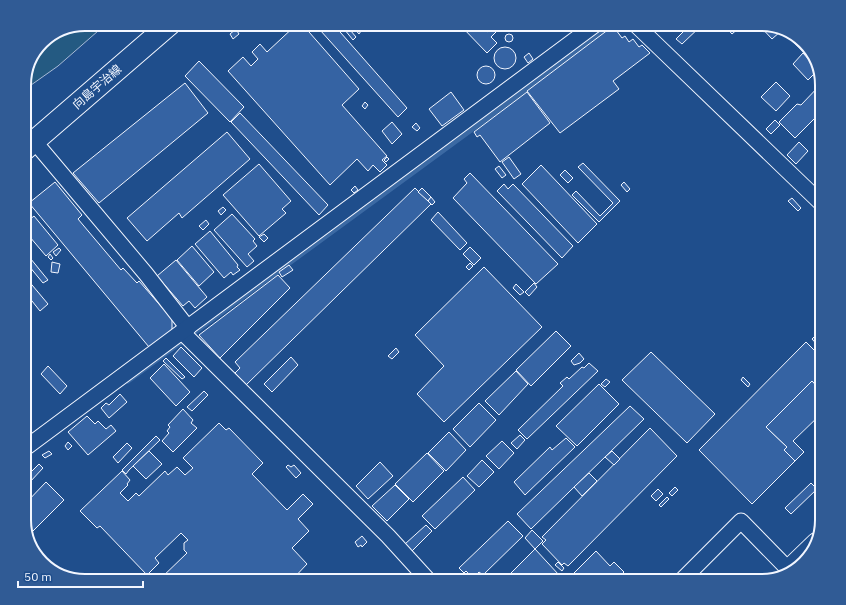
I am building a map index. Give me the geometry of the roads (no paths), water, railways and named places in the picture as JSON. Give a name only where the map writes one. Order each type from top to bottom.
[{"type":"main road","name":"向島宇治線","points":[[31,144],[162,31]]},
{"type":"street","points":[[31,444],[587,31]]},
{"type":"street","points":[[642,31],[815,197]]},
{"type":"street","points":[[31,148],[146,274],[184,331],[196,346],[388,536],[423,574]]},
{"type":"street","points":[[688,574],[741,521],[786,567]]},
{"type":"street","points":[[790,565],[807,549]]},
{"type":"waterway","points":[[128,381],[500,109],[602,31]]}]
